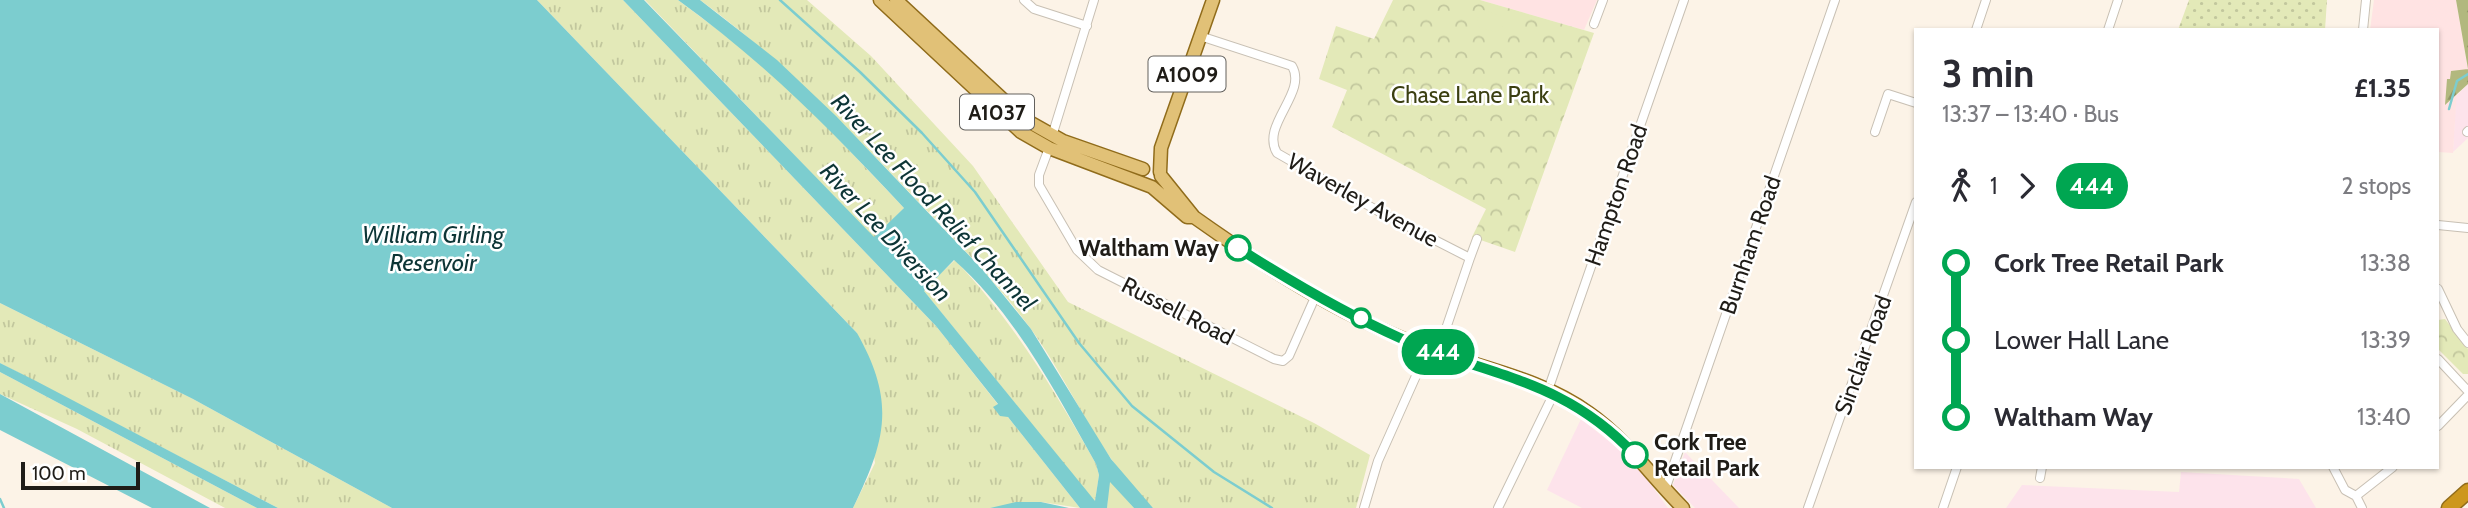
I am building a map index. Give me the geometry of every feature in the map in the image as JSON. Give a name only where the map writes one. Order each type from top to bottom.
[{"type":"highway","points":[[2449,508],[2468,491]]},
{"type":"main road","name":"A1009","points":[[1145,176],[1161,148],[1213,0]]},
{"type":"main road","name":"A1037","points":[[887,1],[958,67],[1021,132],[1145,176]]},
{"type":"main road","name":"A1009","points":[[1161,148],[1161,174]]},
{"type":"main road","points":[[1145,176],[1154,166],[1194,217],[1234,246],[1315,295],[1433,351],[1551,392],[1588,412],[1611,430],[1682,508]]},
{"type":"main road","points":[[1145,176],[1158,184],[1161,174]]},
{"type":"main road","points":[[1145,176],[1170,205],[1187,217],[1194,217]]},
{"type":"street","points":[[1024,0],[1034,9],[1087,26]]},
{"type":"street","points":[[1050,142],[1094,0]]},
{"type":"street","points":[[1594,24],[1603,0]]},
{"type":"street","name":"Hampton Road","points":[[1498,508],[1551,392],[1684,0]]},
{"type":"street","name":"Burnham Road","points":[[1665,490],[1835,0]]},
{"type":"street","points":[[1977,28],[1986,0]]},
{"type":"street","points":[[2109,28],[2118,0]]},
{"type":"street","points":[[2363,28],[2366,0]]},
{"type":"street","name":"Waverley Avenue","points":[[1200,36],[1292,66],[1296,72],[1296,79],[1272,138],[1277,153],[1378,211],[1470,258]]},
{"type":"street","points":[[1875,132],[1888,94],[1914,102]]},
{"type":"street","name":"Russell Road","points":[[1050,142],[1039,174],[1039,185],[1077,250],[1098,270],[1274,359],[1283,361],[1289,356],[1315,295]]},
{"type":"street","name":"Sinclair Road","points":[[1808,508],[1914,208]]},
{"type":"street","points":[[2439,225],[2468,228]]},
{"type":"street","points":[[1364,508],[1378,461],[1433,351],[1477,239]]},
{"type":"street","points":[[2439,291],[2456,329],[2468,342]]},
{"type":"street","points":[[2439,360],[2467,391],[2439,425]]},
{"type":"street","points":[[1943,508],[1956,469]]},
{"type":"street","points":[[2040,478],[2042,469]]},
{"type":"street","points":[[2334,469],[2345,490],[2356,496],[2362,508]]},
{"type":"street","points":[[2356,496],[2390,469]]},
{"type":"shaded area","points":[[1480,0],[1597,0],[1584,30]]},
{"type":"shaded area","points":[[2374,0],[2456,0],[2468,70],[2457,89],[2453,153],[2439,152],[2439,28],[2370,28]]},
{"type":"shaded area","points":[[2468,84],[2468,138],[2453,152],[2456,96]]},
{"type":"shaded area","points":[[1581,419],[1634,461],[1668,508],[1582,508],[1547,490]]},
{"type":"shaded area","points":[[1685,452],[1739,508],[1695,508],[1673,485]]},
{"type":"shaded area","points":[[2181,472],[2299,479],[2316,508],[2006,508],[2022,485],[2179,492]]},
{"type":"green space","points":[[537,0],[623,0],[936,326],[1080,508],[1041,502],[990,508],[853,508],[875,463],[857,333]]},
{"type":"green space","points":[[645,0],[678,0],[738,45],[807,106],[904,208],[874,238]]},
{"type":"green space","points":[[700,0],[807,0],[871,56],[973,166],[1068,302],[1314,423],[1370,455],[1356,508],[1153,508],[1117,467],[1046,351],[988,276],[810,92]]},
{"type":"green space","name":"Chase Lane Park","points":[[1393,0],[1480,0],[1594,33],[1515,252],[1472,237],[1486,209],[1332,127],[1347,90],[1319,79],[1336,26],[1374,39]]},
{"type":"green space","points":[[2189,0],[2327,0],[2325,28],[2179,28]]},
{"type":"green space","points":[[2456,0],[2468,0],[2468,69]]},
{"type":"green space","points":[[1480,9],[1502,16],[1505,22],[1501,30],[1495,32],[1476,26]]},
{"type":"green space","points":[[2468,69],[2468,84],[2445,105],[2447,79],[2450,79],[2451,71]]},
{"type":"green space","points":[[955,260],[1014,332],[1081,437],[1099,475],[1095,502],[923,290]]},
{"type":"green space","points":[[0,303],[193,399],[392,508],[278,508],[0,363]]},
{"type":"green space","points":[[2445,319],[2468,349],[2468,374],[2463,374],[2439,350],[2439,320]]},
{"type":"green space","points":[[0,372],[257,508],[225,508],[77,429],[0,394]]},
{"type":"green space","points":[[1111,482],[1134,508],[1107,508]]},
{"type":"water","name":"William Girling Reservoir","points":[[0,0],[537,0],[857,333],[877,380],[882,401],[882,421],[873,462],[853,508],[392,508],[193,399],[0,303]]},
{"type":"water","name":"River Lee Diversion","points":[[623,0],[644,0],[874,237],[904,208],[851,152],[768,72],[678,0],[700,0],[777,60],[836,116],[983,270],[1031,329],[1111,459],[1153,508],[1134,508],[1110,482],[1107,508],[1080,508],[1008,417],[1000,416],[993,407],[998,404],[936,326]],"holes":[[[954,260],[1016,330],[1096,464],[1099,475],[1095,501],[924,291]]]},
{"type":"water","points":[[0,363],[278,508],[257,508],[0,372]]},
{"type":"water","points":[[0,394],[210,508],[152,508],[0,430]]},
{"type":"water","points":[[1016,502],[1041,502],[1069,508],[990,508]]},
{"type":"waterway","name":"River Lee Flood Relief Channel","points":[[780,0],[860,72],[922,133],[975,192],[1079,343],[1132,406],[1214,472],[1272,508]]},
{"type":"waterway","points":[[2449,109],[2457,81],[2468,74]]},
{"type":"waterway","points":[[0,499],[4,508]]},
{"type":"bus line","name":"444","points":[[1238,248],[1315,295],[1398,337],[1517,377],[1554,393],[1588,412],[1611,430],[1635,455]]},
{"type":"place","name":"Waltham Way","points":[[1238,248]]},
{"type":"place","name":"Cork Tree Retail Park","points":[[1635,455]]}]
